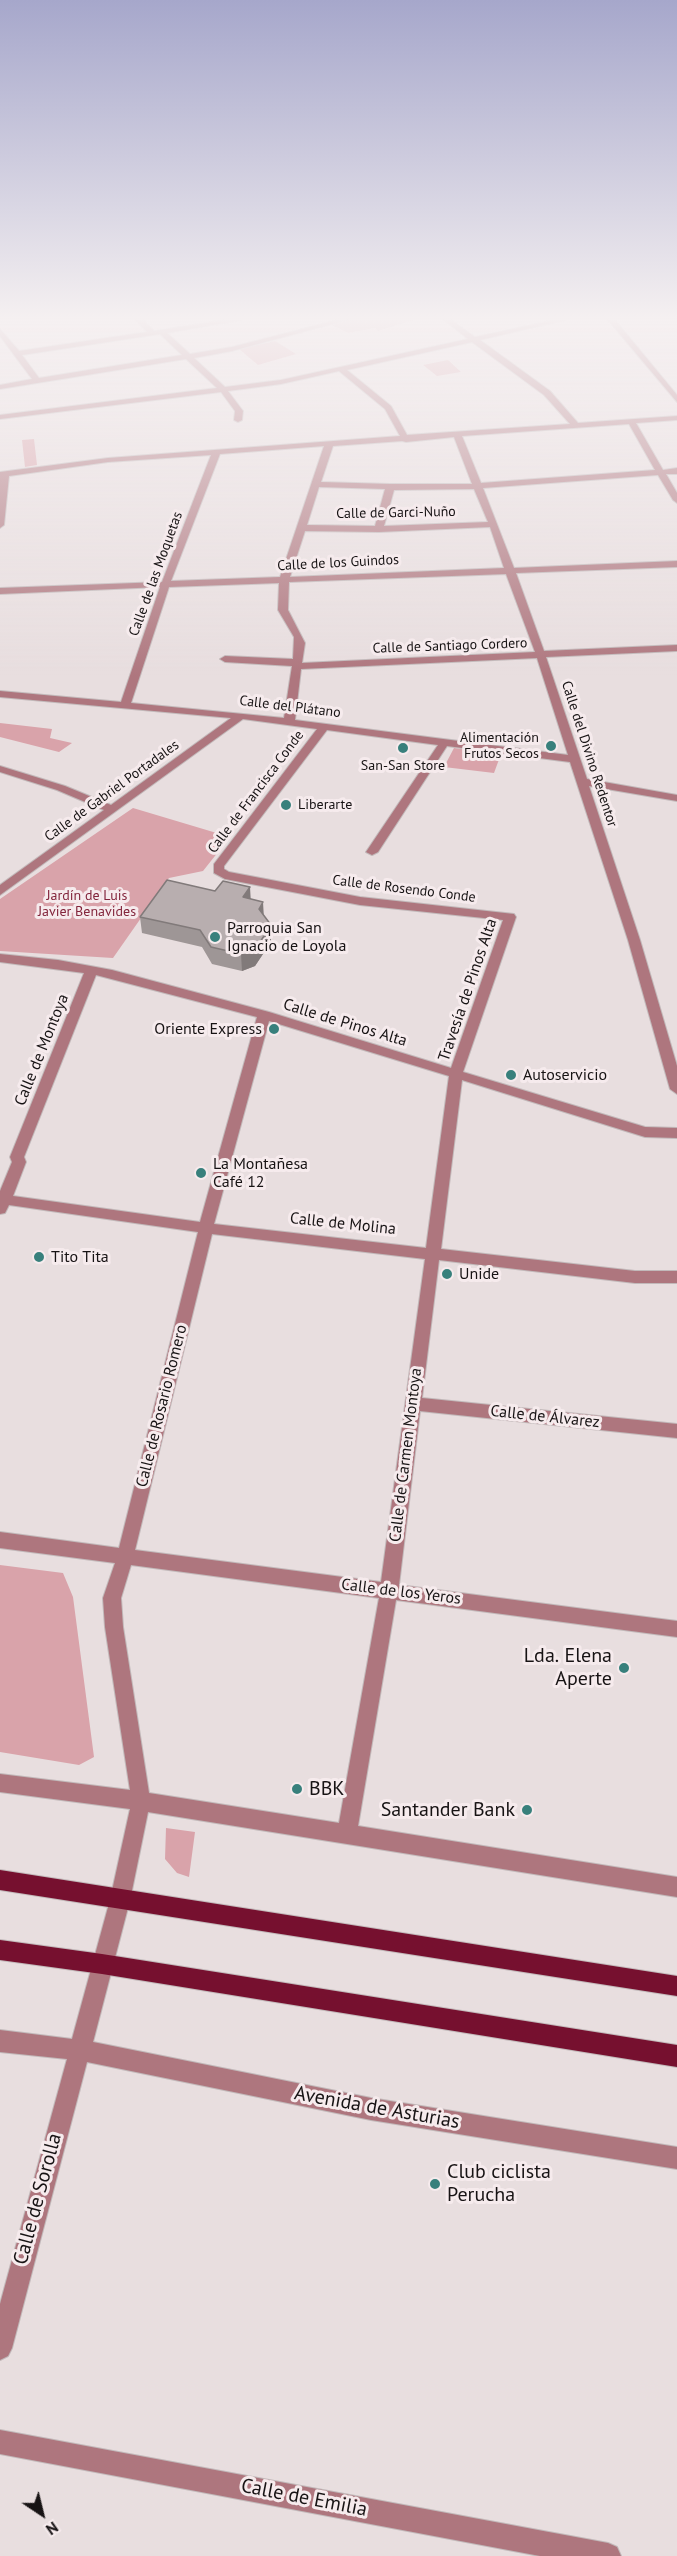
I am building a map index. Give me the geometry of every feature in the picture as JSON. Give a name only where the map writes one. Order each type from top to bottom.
[{"type":"main road","points":[[0,1880],[677,1986]]},
{"type":"main road","points":[[0,1950],[102,1964],[677,2056]]},
{"type":"street","points":[[0,525],[3,475],[108,460],[413,439]]},
{"type":"street","name":"Calle del Divino Redentor","points":[[459,439],[493,524],[541,657],[634,940],[677,1089]]},
{"type":"street","points":[[643,439],[677,500]]},
{"type":"street","points":[[289,722],[298,666],[299,637],[283,610],[284,580],[329,445]]},
{"type":"street","name":"Calle de las Moquetas","points":[[125,705],[165,585],[216,453]]},
{"type":"street","points":[[316,484],[390,487],[478,486],[677,471]]},
{"type":"street","points":[[379,529],[390,487]]},
{"type":"street","name":"Calle de Garci-Nuño","points":[[300,528],[379,529],[493,524]]},
{"type":"street","name":"Calle de los Guindos","points":[[0,591],[677,564]]},
{"type":"street","name":"Calle de Santiago Cordero","points":[[225,659],[292,662],[298,666],[541,657],[677,648]]},
{"type":"street","name":"Calle del Plátano","points":[[0,694],[241,716],[575,759]]},
{"type":"street","name":"Calle de Gabriel Portadales","points":[[0,891],[241,716]]},
{"type":"street","name":"Calle de Francisca Conde","points":[[225,875],[219,871],[218,866],[325,726]]},
{"type":"street","points":[[372,852],[444,743]]},
{"type":"street","points":[[0,770],[61,788],[112,810]]},
{"type":"street","points":[[583,783],[677,798]]},
{"type":"street","name":"Calle de Rosendo Conde","points":[[225,875],[360,901],[510,917]]},
{"type":"street","name":"Travesía de Pinos Alta","points":[[456,1074],[510,917]]},
{"type":"street","name":"Calle de Pinos Alta","points":[[0,958],[92,969],[264,1015],[645,1132],[677,1133]]},
{"type":"street","name":"Calle de Montoya","points":[[2,1203],[20,1162],[17,1157],[92,969]]},
{"type":"street","name":"Calle de Rosario Romero","points":[[141,1801],[114,1627],[112,1598],[125,1557],[206,1228],[264,1015]]},
{"type":"street","name":"Calle de Carmen Montoya","points":[[347,1834],[389,1591],[456,1074]]},
{"type":"street","name":"Calle de Molina","points":[[2,1203],[635,1277],[677,1277]]},
{"type":"street","name":"Calle de Álvarez","points":[[414,1404],[677,1431]]},
{"type":"street","name":"Calle de los Yeros","points":[[0,1540],[677,1629]]},
{"type":"street","points":[[0,1783],[141,1801],[677,1887]]},
{"type":"street","points":[[79,2050],[120,1900],[141,1801]]},
{"type":"street","name":"Avenida de Asturias","points":[[0,2041],[79,2050],[371,2109],[677,2158]]},
{"type":"street","name":"Calle de Sorolla","points":[[0,2348],[79,2050]]},
{"type":"street","name":"Calle de Emilia","points":[[0,2442],[608,2556]]},
{"type":"green space","points":[[34,439],[37,465],[25,467],[22,440]]},
{"type":"green space","points":[[0,723],[52,729],[50,738],[72,743],[59,752],[0,737]]},
{"type":"green space","points":[[454,748],[501,754],[494,773],[444,767]]},
{"type":"green space","name":"Jardín de Luis Javier Benavides","points":[[133,808],[230,837],[203,871],[169,878],[113,958],[0,951],[0,899]]},
{"type":"green space","points":[[0,1565],[63,1573],[73,1597],[94,1757],[79,1765],[0,1752]]},
{"type":"green space","points":[[166,1828],[195,1832],[189,1877],[177,1873],[165,1859]]},
{"type":"building","name":"Parroquia San Ignacio de Loyola","points":[[167,880],[215,891],[223,881],[250,887],[243,897],[263,902],[259,909],[271,925],[255,950],[241,954],[211,947],[200,930],[140,917]]},
{"type":"place","name":"Alimentación Frutos Secos","points":[[551,746]]},
{"type":"place","name":"San-San Store","points":[[403,748]]},
{"type":"place","name":"Liberarte","points":[[286,805]]},
{"type":"place","name":"Parroquia San Ignacio de Loyola","points":[[215,937]]},
{"type":"place","name":"Oriente Express","points":[[274,1029]]},
{"type":"place","name":"Autoservicio","points":[[511,1075]]},
{"type":"place","name":"La Montañesa Café 12","points":[[201,1173]]},
{"type":"place","name":"Tito Tita","points":[[39,1257]]},
{"type":"place","name":"Unide","points":[[447,1274]]},
{"type":"place","name":"Lda. Elena Aperte","points":[[624,1668]]},
{"type":"place","name":"BBK","points":[[297,1789]]},
{"type":"place","name":"Santander Bank","points":[[527,1810]]},
{"type":"place","name":"Club ciclista Perucha","points":[[435,2184]]}]
